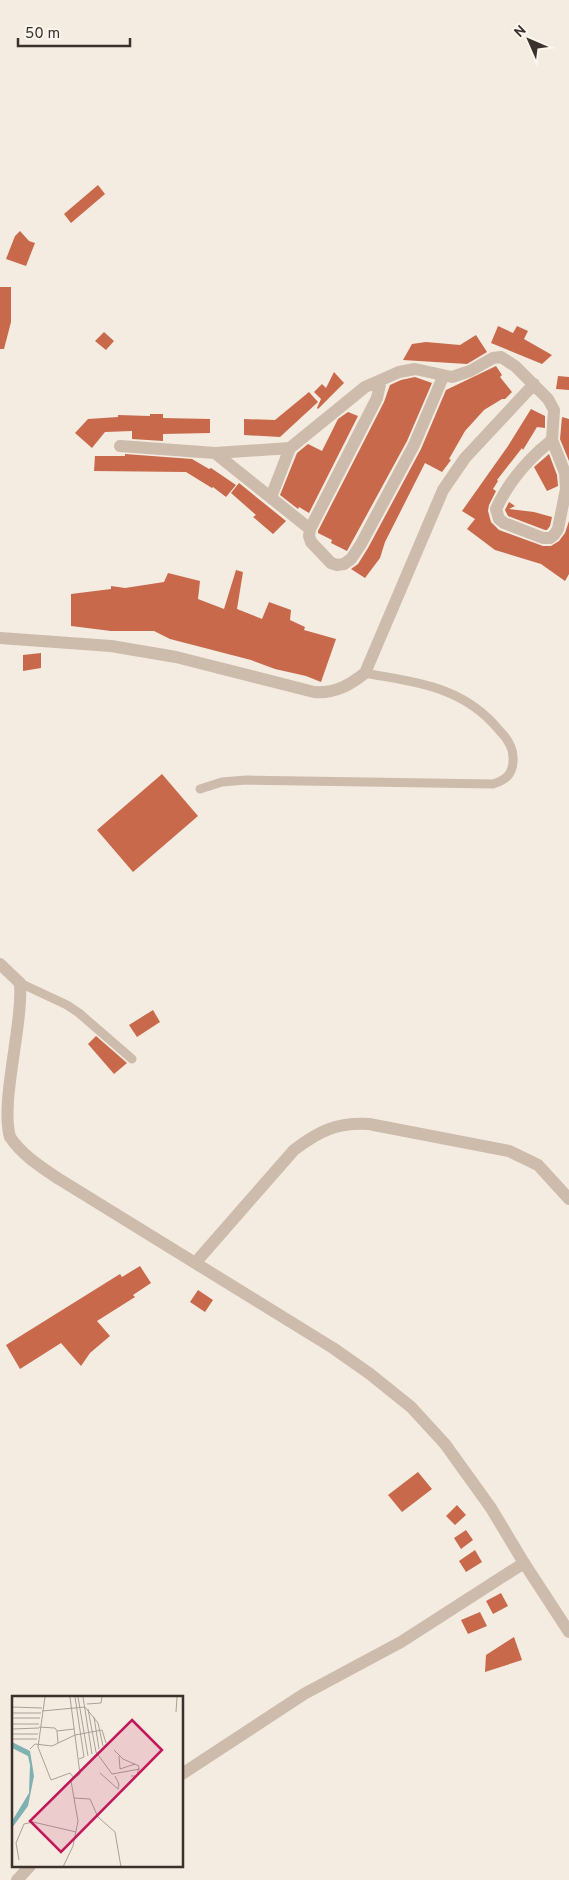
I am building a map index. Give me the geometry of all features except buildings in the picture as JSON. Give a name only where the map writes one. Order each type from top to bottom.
[{"type":"street","points":[[271,497],[290,448],[365,387],[407,370],[443,376],[460,376],[493,358],[501,357],[534,384],[552,404],[554,410],[552,440],[565,474],[566,489],[558,529],[550,538],[543,538],[504,523],[499,519],[496,510],[516,475],[527,461],[552,440]]},
{"type":"street","points":[[381,380],[377,398],[310,528],[310,542],[331,563],[337,565],[344,564],[351,559],[361,544],[414,446],[443,376]]},
{"type":"street","points":[[0,638],[111,646],[167,656],[314,692],[323,693],[344,687],[365,673],[443,490],[465,458],[534,384]]},
{"type":"street","points":[[120,446],[215,453],[290,448]]},
{"type":"street","points":[[215,453],[310,528]]},
{"type":"street","points":[[0,964],[20,983],[19,1007],[2,1076],[1,1104],[2,1122],[8,1135],[20,1150],[52,1174],[333,1348],[370,1374],[411,1407],[445,1444],[472,1480],[569,1632]]},
{"type":"street","points":[[196,1262],[294,1150],[310,1137],[329,1128],[353,1123],[369,1124],[509,1151],[538,1165],[569,1199]]},
{"type":"street","points":[[184,1773],[304,1694],[409,1638],[524,1563]]},
{"type":"street","points":[[17,1880],[28,1868]]},
{"type":"lane","points":[[200,789],[222,782],[246,780],[493,784],[502,781],[510,774],[513,768],[514,757],[511,748],[505,736],[478,708],[464,699],[443,691],[365,673]]},
{"type":"lane","points":[[20,983],[68,1005],[132,1059]]}]
